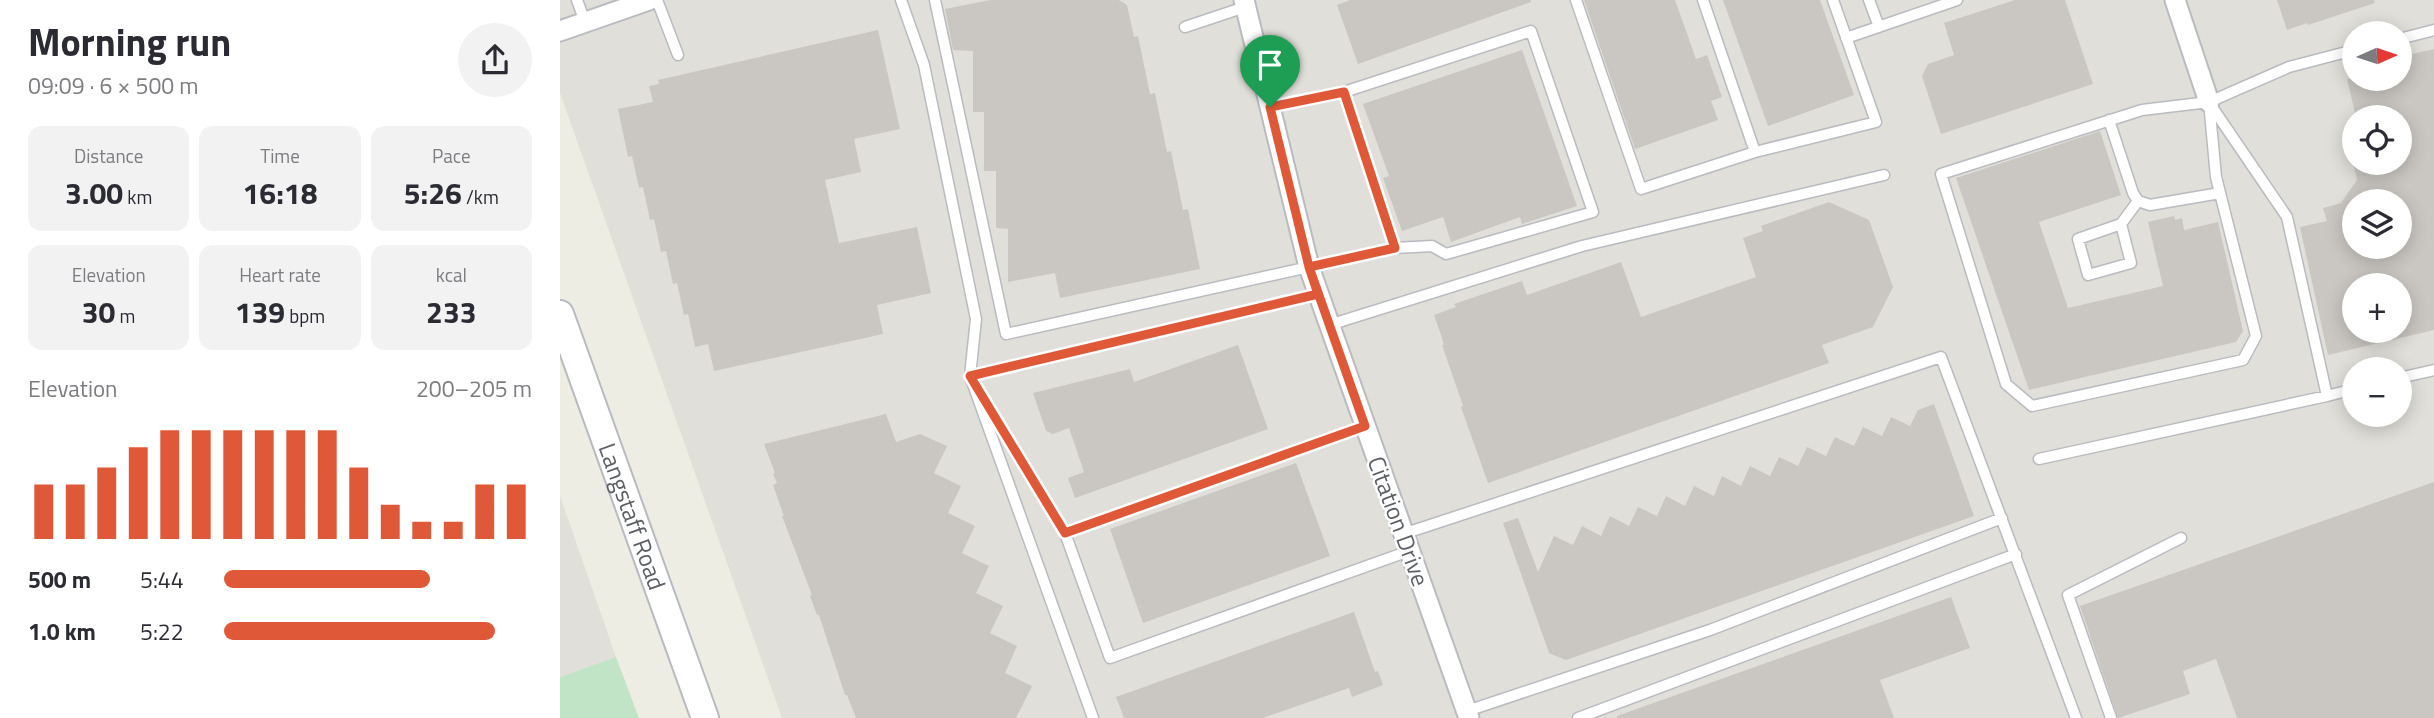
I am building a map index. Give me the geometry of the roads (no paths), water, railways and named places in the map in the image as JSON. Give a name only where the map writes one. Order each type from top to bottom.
[{"type":"main road","name":"Langstaff Road","points":[[560,314],[705,718]]},
{"type":"street","points":[[560,32],[649,0]]},
{"type":"street","points":[[2175,0],[2209,102]]},
{"type":"street","name":"Citation Drive","points":[[1245,4],[1309,267],[1468,715]]},
{"type":"lane","points":[[577,0],[585,22]]},
{"type":"lane","points":[[657,0],[678,55]]},
{"type":"lane","points":[[901,0],[923,65],[976,319],[970,376],[1093,718]]},
{"type":"lane","points":[[935,0],[1006,334],[1395,248],[1432,246],[1446,254],[1593,212],[1531,31],[1344,92],[1270,107]]},
{"type":"lane","points":[[1576,0],[1642,188],[1755,152],[1876,122],[1833,0]]},
{"type":"lane","points":[[1703,0],[1755,152]]},
{"type":"lane","points":[[1869,0],[1879,27]]},
{"type":"lane","points":[[1846,38],[1957,0]]},
{"type":"lane","points":[[1185,27],[1245,4]]},
{"type":"lane","points":[[2412,36],[2434,30]]},
{"type":"lane","points":[[2209,102],[2216,177],[2256,337],[2243,360],[2032,406],[2006,384],[1941,174],[2142,110],[2209,102],[2289,67],[2342,53]]},
{"type":"lane","points":[[1344,92],[1395,248]]},
{"type":"lane","points":[[2209,102],[2287,217],[2327,396]]},
{"type":"lane","points":[[2109,120],[2138,201],[2150,205],[2220,193]]},
{"type":"lane","points":[[1329,325],[1582,246],[1884,175]]},
{"type":"lane","points":[[2121,223],[2131,263],[2088,275],[2078,239],[2121,223],[2138,201]]},
{"type":"lane","points":[[970,376],[1318,294]]},
{"type":"lane","points":[[970,376],[1065,533],[1110,658],[1406,542],[1941,357],[2076,718]]},
{"type":"lane","points":[[2412,375],[2434,370]]},
{"type":"lane","points":[[2039,459],[2342,393]]},
{"type":"lane","points":[[1065,533],[1365,426]]},
{"type":"lane","points":[[1468,715],[1710,629],[2003,518]]},
{"type":"lane","points":[[2111,718],[2068,595],[2181,538]]},
{"type":"lane","points":[[1578,718],[2016,554]]}]
